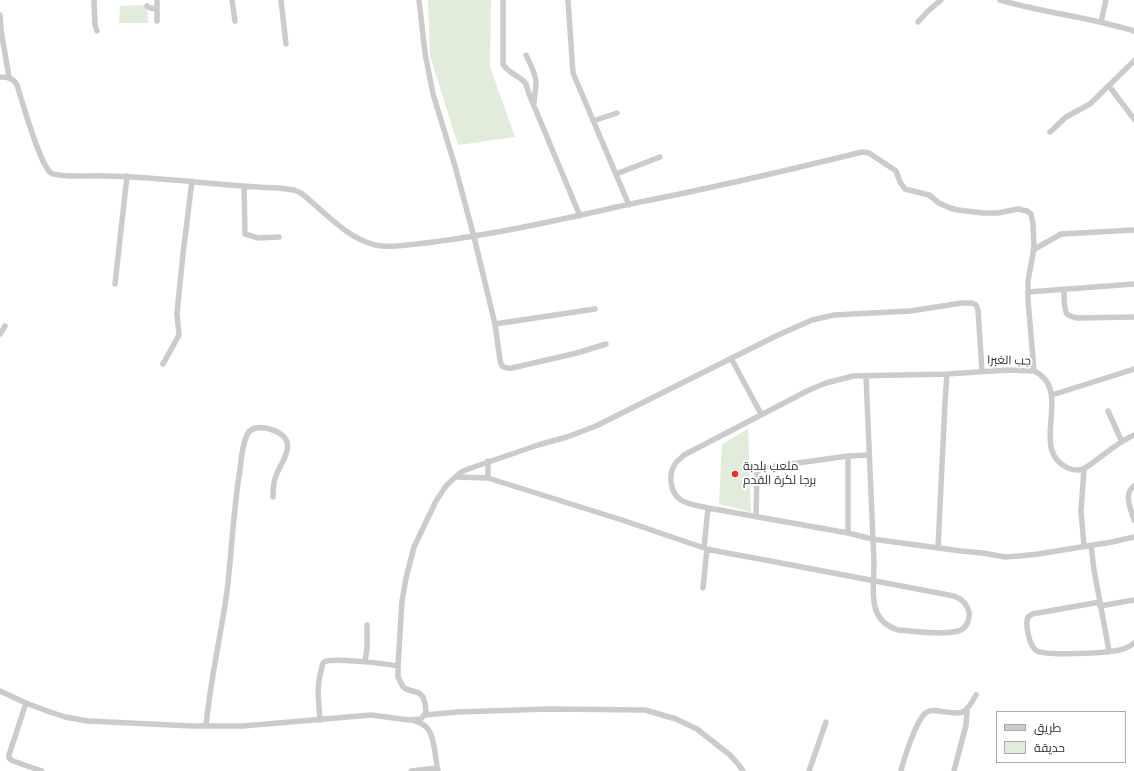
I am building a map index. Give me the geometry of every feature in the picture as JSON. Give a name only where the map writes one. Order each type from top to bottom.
[{"type":"street","points":[[94,0],[95,25],[97,31]]},
{"type":"street","points":[[157,0],[157,21]]},
{"type":"street","points":[[232,0],[235,21]]},
{"type":"street","points":[[281,0],[286,44]]},
{"type":"street","points":[[419,0],[425,52],[434,94],[474,237],[495,324],[500,363],[502,366],[512,368],[577,353],[606,344]]},
{"type":"street","points":[[503,0],[503,64],[510,73],[525,83],[580,216]]},
{"type":"street","points":[[568,0],[573,73],[629,205]]},
{"type":"street","points":[[918,22],[941,0]]},
{"type":"street","points":[[1000,0],[1134,31]]},
{"type":"street","points":[[1100,22],[1106,0]]},
{"type":"street","points":[[147,6],[157,9]]},
{"type":"street","points":[[0,14],[8,77]]},
{"type":"street","points":[[526,55],[535,75],[535,107]]},
{"type":"street","points":[[1050,132],[1060,121],[1090,104],[1134,61]]},
{"type":"street","points":[[0,77],[8,77],[14,80],[17,85],[40,155],[46,167],[52,173],[63,176],[127,176],[279,188],[297,191],[341,227],[360,239],[374,244],[389,246],[441,242],[474,237],[744,181],[866,152],[878,158],[896,171],[900,182],[905,189],[929,195],[939,203],[950,208],[983,213],[998,213],[1018,209],[1027,211],[1031,214],[1033,223],[1033,250],[1028,281],[1028,300],[1034,371]]},
{"type":"street","points":[[1109,86],[1134,119]]},
{"type":"street","points":[[593,121],[616,113]]},
{"type":"street","points":[[616,174],[660,157]]},
{"type":"street","points":[[115,284],[127,176]]},
{"type":"street","points":[[163,364],[179,335],[177,314],[182,254],[192,182]]},
{"type":"street","points":[[244,186],[245,234],[258,238],[279,237]]},
{"type":"street","points":[[1033,250],[1061,234],[1134,230]]},
{"type":"street","points":[[1028,292],[1134,284]]},
{"type":"street","points":[[1064,290],[1066,310],[1068,315],[1072,317],[1134,317]]},
{"type":"street","points":[[0,691],[26,704],[77,720],[174,726],[243,726],[371,715],[413,720],[421,719],[425,715],[426,709],[422,695],[404,689],[401,686],[398,677],[402,601],[414,547],[436,501],[446,486],[462,472],[488,461],[567,437],[596,426],[731,358],[801,325],[834,315],[910,311],[962,303],[972,303],[976,305],[978,310],[982,371]]},
{"type":"street","points":[[495,324],[595,309]]},
{"type":"street","points":[[0,334],[5,326]]},
{"type":"street","points":[[731,358],[761,414]]},
{"type":"street","points":[[1052,396],[1134,369]]},
{"type":"street","name":"جب الغبرا","points":[[1084,469],[1074,470],[1064,466],[1056,458],[1051,448],[1050,429],[1053,413],[1052,396],[1047,382],[1043,377],[1034,371],[1008,370],[947,374],[853,376],[826,383],[800,394],[689,452],[674,465],[671,475],[671,482],[676,496],[686,503],[708,508],[848,533],[872,539],[1002,556],[1014,557],[1091,545],[1133,536]]},
{"type":"street","points":[[938,548],[944,403],[947,374]]},
{"type":"street","points":[[457,476],[488,478],[705,548],[808,567],[873,580],[959,598],[963,601],[968,610],[969,617],[962,630],[944,633],[898,630],[892,628],[882,620],[875,607],[873,597],[873,580],[874,563],[866,376]]},
{"type":"street","points":[[1108,411],[1122,442]]},
{"type":"street","points":[[206,726],[209,697],[227,591],[236,494],[243,445],[248,433],[253,429],[265,428],[276,431],[288,441],[287,452],[275,479],[272,496]]},
{"type":"street","points":[[1084,546],[1081,511],[1084,469],[1134,434]]},
{"type":"street","points":[[756,517],[757,473],[760,468],[848,456],[869,455]]},
{"type":"street","points":[[848,456],[848,533]]},
{"type":"street","points":[[488,461],[488,478]]},
{"type":"street","points":[[1134,486],[1128,492],[1134,520]]},
{"type":"street","points":[[704,588],[708,508]]},
{"type":"street","points":[[1091,545],[1094,570],[1109,651]]},
{"type":"street","points":[[1134,600],[1032,614],[1026,620],[1032,646],[1038,651],[1045,653],[1109,651],[1122,649],[1134,643]]},
{"type":"street","points":[[365,662],[367,648],[367,625]]},
{"type":"street","points":[[320,720],[318,690],[322,665],[324,662],[331,660],[398,666]]},
{"type":"street","points":[[954,771],[966,725],[967,710],[976,695]]},
{"type":"street","points":[[26,704],[9,758],[42,771]]},
{"type":"street","points":[[425,715],[549,709],[645,710],[676,719],[697,729],[730,755],[740,765],[743,771]]},
{"type":"street","points":[[901,771],[920,720],[925,713],[931,710],[956,713],[967,710]]},
{"type":"street","points":[[411,771],[438,769],[434,744],[429,731],[424,725],[413,720]]},
{"type":"street","points":[[809,771],[826,722]]},
{"type":"green space","points":[[428,0],[491,0],[490,67],[515,137],[458,145],[430,56]]},
{"type":"green space","points":[[147,5],[148,23],[119,23],[120,6]]},
{"type":"green space","name":"ملعب بلدبة برجا لكرة القدم","points":[[748,429],[751,512],[719,504],[722,444]]},
{"type":"place","name":"ملعب بلدبة برجا لكرة القدم","points":[[735,474]]}]
